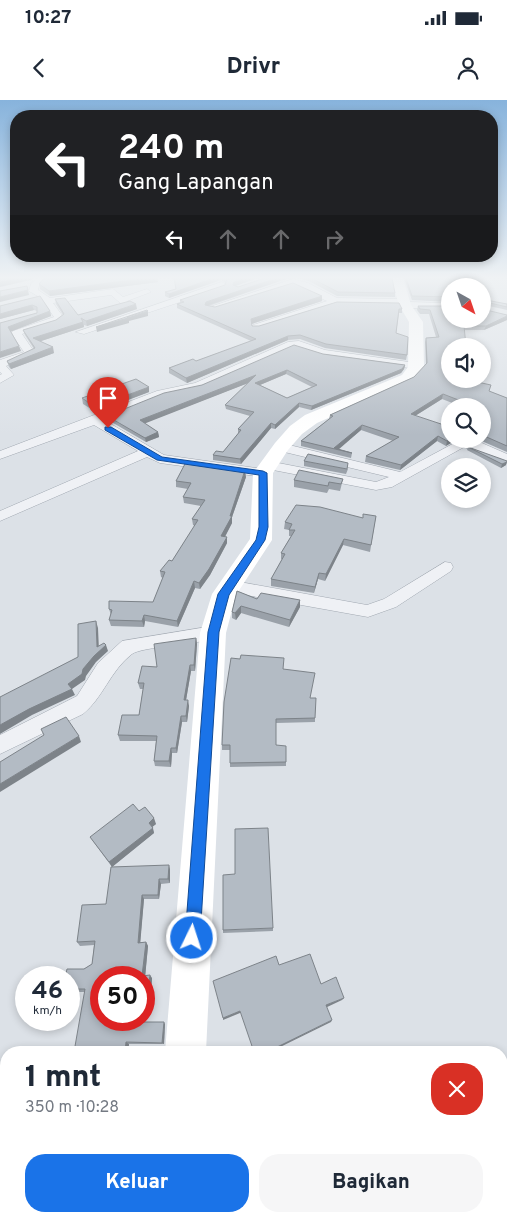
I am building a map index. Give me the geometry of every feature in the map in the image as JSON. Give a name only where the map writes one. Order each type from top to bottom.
[{"type":"main road","points":[[185,1046],[213,632],[220,603],[229,586],[261,540],[271,462],[296,430],[311,419],[407,378],[413,373],[416,366],[416,330]]},
{"type":"street","points":[[0,380],[9,375],[0,365],[30,353],[16,333],[24,330]]},
{"type":"street","points":[[81,332],[86,330]]},
{"type":"street","points":[[0,455],[160,393],[198,386],[292,344],[299,344],[323,353],[416,366]]},
{"type":"street","points":[[94,420],[148,452],[167,460],[271,462],[402,476]]},
{"type":"street","points":[[271,462],[376,486],[402,476],[462,443],[470,443],[507,459]]},
{"type":"street","points":[[0,516],[148,452]]},
{"type":"street","points":[[229,586],[368,611],[390,604],[445,567]]},
{"type":"street","points":[[0,745],[76,708],[84,702],[111,661],[128,646],[213,632]]},
{"type":"building","points":[[0,330],[10,330],[19,346],[0,352]]},
{"type":"building","points":[[23,330],[57,330],[33,338],[53,347],[9,364],[7,361],[35,348]]},
{"type":"building","points":[[236,330],[396,330],[396,333],[408,337],[407,355],[326,344],[300,335],[288,336],[186,378],[169,368],[193,359],[196,361],[256,339]]},
{"type":"building","points":[[437,330],[464,330],[465,338],[441,338],[441,388],[490,388],[489,391],[507,398],[507,446],[491,439],[491,398],[453,398],[443,394],[411,414],[441,424],[441,438],[438,436],[401,465],[366,456],[399,437],[362,425],[334,448],[352,453],[301,441],[333,416],[330,415],[414,377],[427,363],[426,338],[439,337]]},
{"type":"building","points":[[294,345],[323,354],[405,365],[402,369],[312,406],[299,403],[275,425],[271,423],[240,459],[213,455],[216,451],[223,452],[241,430],[238,429],[254,412],[225,405],[256,375],[140,420],[158,432],[145,438],[107,416],[164,393],[202,385]],"holes":[[[287,370],[317,385],[287,398],[255,383]]]},
{"type":"building","points":[[136,379],[149,387],[95,407],[82,398]]},
{"type":"building","points":[[470,448],[507,462],[502,464]]},
{"type":"building","points":[[308,454],[348,463],[347,469],[304,461]]},
{"type":"building","points":[[186,462],[245,470],[230,516],[232,516],[221,536],[227,537],[199,583],[194,581],[177,621],[144,615],[142,621],[109,620],[112,610],[109,609],[109,601],[153,602],[165,572],[160,571],[169,560],[172,561],[198,520],[192,519],[205,500],[183,497],[191,483],[176,481]]},
{"type":"building","points":[[299,470],[343,479],[341,484],[329,482],[328,486],[294,480]]},
{"type":"building","points":[[296,505],[320,507],[363,518],[363,514],[376,516],[371,545],[344,539],[326,574],[319,573],[315,587],[271,579],[285,554],[281,553],[295,530],[289,530],[292,524],[285,522]]},
{"type":"building","points":[[237,591],[257,599],[261,593],[300,600],[290,620],[241,606],[235,613],[232,612]]},
{"type":"building","points":[[96,621],[97,647],[104,643],[106,645],[83,669],[82,674],[68,684],[72,689],[0,725],[0,697],[78,657],[78,624]]},
{"type":"building","points":[[196,638],[194,665],[190,665],[184,700],[188,700],[186,716],[181,716],[176,748],[171,748],[169,761],[154,761],[157,736],[118,735],[122,715],[139,715],[144,683],[138,683],[142,666],[157,667],[154,644]]},
{"type":"building","points":[[241,655],[284,658],[283,669],[315,673],[310,698],[316,698],[315,718],[276,719],[276,745],[286,746],[286,762],[230,763],[230,745],[222,745],[224,702],[231,658],[240,659]]},
{"type":"building","points":[[66,717],[79,736],[0,784],[0,762],[44,735],[41,729]]},
{"type":"building","points":[[133,804],[139,811],[145,807],[154,818],[149,823],[153,828],[109,862],[90,837]]},
{"type":"building","points":[[268,828],[273,928],[223,930],[223,875],[235,874],[235,829]]},
{"type":"building","points":[[169,865],[168,879],[159,879],[158,895],[142,895],[138,943],[146,942],[143,966],[90,966],[90,1031],[155,1031],[155,1022],[164,1022],[162,1043],[126,1042],[126,1046],[75,1046],[78,1031],[80,1031],[80,1018],[85,989],[80,989],[80,969],[84,969],[92,964],[95,941],[77,942],[82,905],[106,904],[111,867]]},
{"type":"building","points":[[310,954],[321,984],[336,977],[344,998],[326,1005],[332,1020],[279,1046],[252,1046],[240,1011],[223,1018],[213,981],[276,956],[279,965]]},
{"type":"route","points":[[108,428],[160,459],[263,473],[263,527],[261,540],[224,594],[213,632],[192,938]]}]
